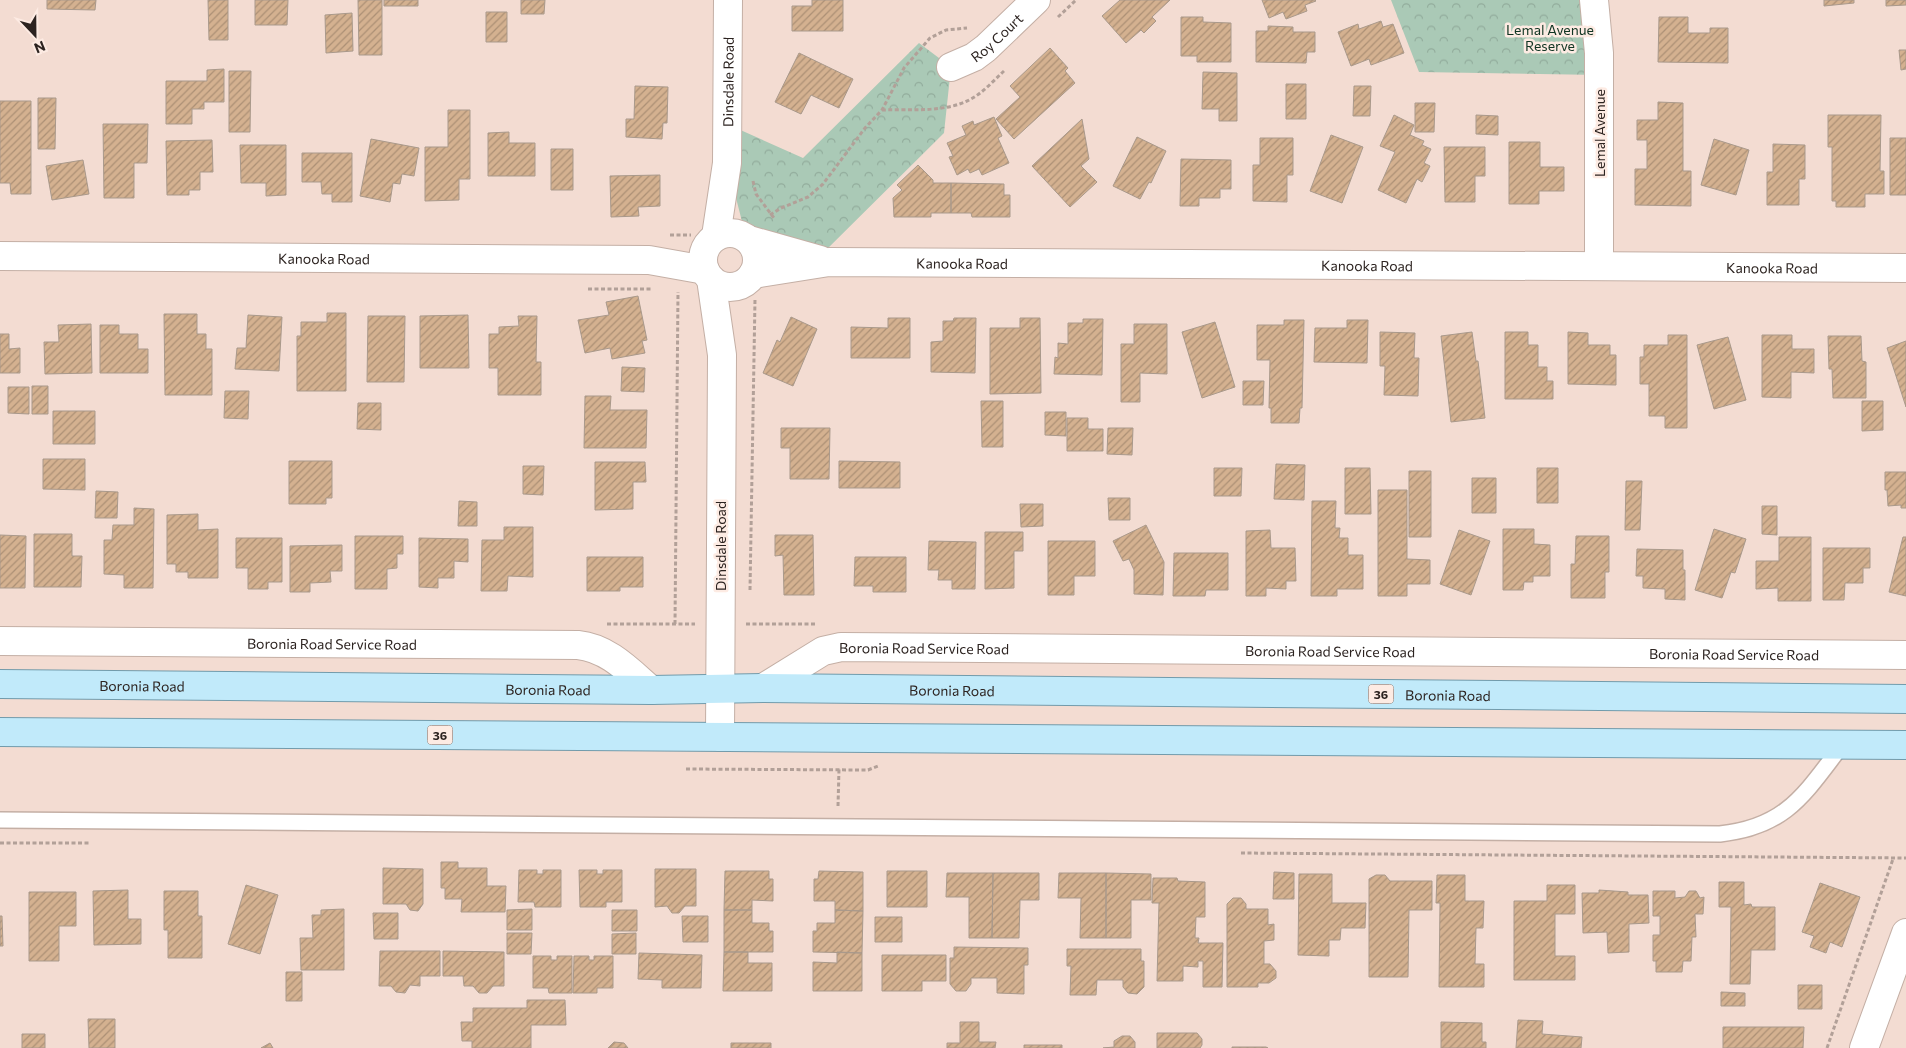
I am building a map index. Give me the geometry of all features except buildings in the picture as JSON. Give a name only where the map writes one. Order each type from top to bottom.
[{"type":"main road","name":"Boronia Road","points":[[0,684],[652,690],[763,688],[1906,699]]},
{"type":"main road","name":"36","points":[[0,732],[1906,744]]},
{"type":"street","name":"Dinsdale Road","points":[[720,737],[722,355],[704,265],[727,163],[728,0]]},
{"type":"street","name":"Roy Court","points":[[951,67],[974,57],[986,48],[1036,0]]},
{"type":"street","name":"Lemal Avenue","points":[[1594,0],[1600,68],[1599,266]]},
{"type":"street","name":"Dinsdale Road","points":[[727,163],[754,232]]},
{"type":"street","name":"Kanooka Road","points":[[754,232],[829,262]]},
{"type":"street","points":[[754,232],[757,259],[750,285],[725,286],[704,265],[722,233],[754,232]]},
{"type":"street","name":"Kanooka Road","points":[[0,256],[649,260],[704,265]]},
{"type":"street","name":"Kanooka Road","points":[[750,285],[829,262],[1906,268]]},
{"type":"street","name":"Dinsdale Road","points":[[722,355],[750,285]]},
{"type":"street","name":"Boronia Road Service Road","points":[[0,641],[578,645],[590,646],[611,656],[652,690]]},
{"type":"street","name":"Boronia Road Service Road","points":[[763,688],[823,651],[841,647],[1906,655]]},
{"type":"street","points":[[1864,1048],[1906,933]]},
{"type":"lane","points":[[0,820],[1720,834],[1755,828],[1788,810],[1802,797],[1843,744]]},
{"type":"path","points":[[754,232],[776,211],[800,202],[816,192],[831,175],[865,128],[882,110],[904,68],[930,38],[946,30],[974,26]]},
{"type":"path","points":[[882,110],[943,107],[958,104]]},
{"type":"path","points":[[675,624],[678,290],[704,265]]},
{"type":"path","points":[[750,285],[750,594]]},
{"type":"path","points":[[744,624],[815,624]]},
{"type":"path","points":[[686,769],[873,769],[879,764],[880,759]]},
{"type":"path","points":[[838,808],[839,769]]},
{"type":"path","points":[[1827,1048],[1893,859]]},
{"type":"green space","name":"Lemal Avenue Reserve","points":[[1391,0],[1593,0],[1600,75],[1419,72]]},
{"type":"green space","points":[[919,43],[951,67],[944,133],[817,259],[746,237],[727,163],[727,124],[803,158]]}]
